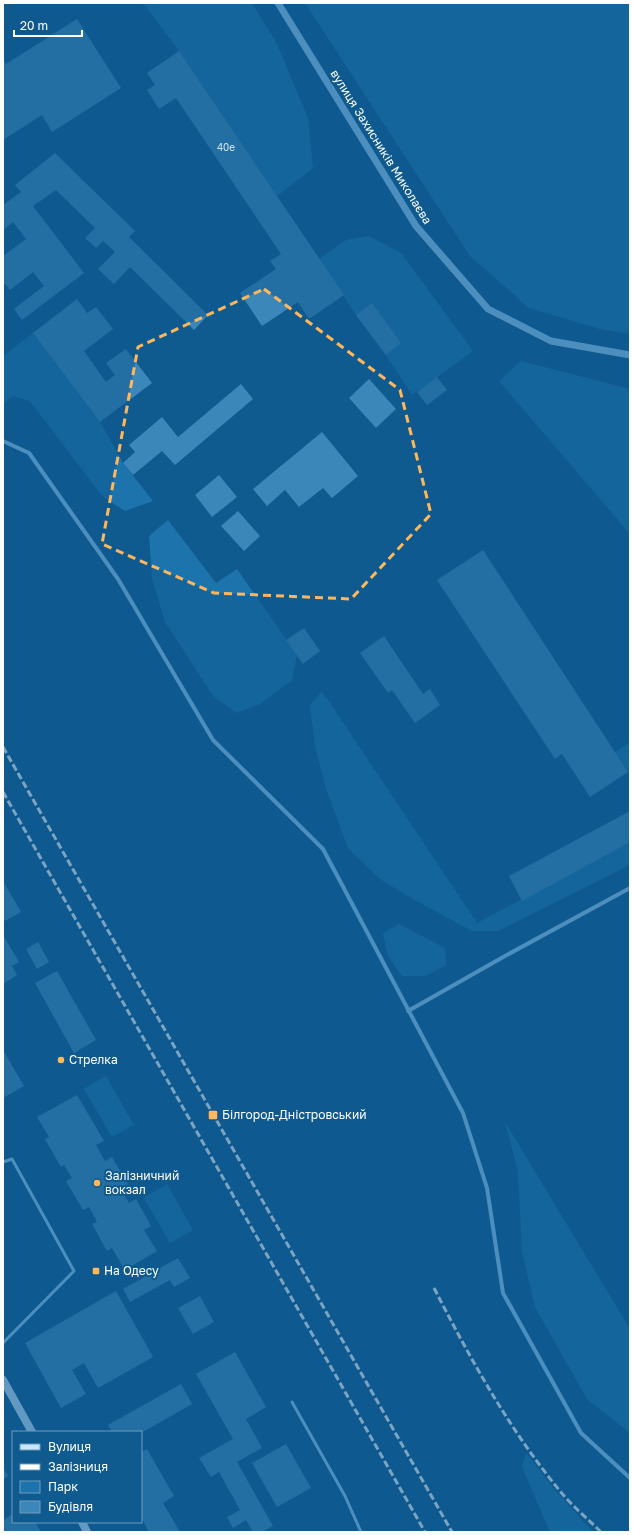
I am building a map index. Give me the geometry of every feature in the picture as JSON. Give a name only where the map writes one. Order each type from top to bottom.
[{"type":"main road","points":[[3,1380],[31,1431]]},
{"type":"main road","points":[[82,1523],[87,1532]]},
{"type":"street","name":"вулиця Захисників Миколаєва","points":[[278,3],[416,226],[488,309],[551,340],[630,355]]},
{"type":"street","points":[[3,441],[29,453],[118,579],[213,740],[323,849],[463,1113],[487,1188],[504,1293],[581,1433],[630,1478]]},
{"type":"street","points":[[408,1011],[630,888]]},
{"type":"lane","points":[[3,1162],[12,1159],[74,1271],[3,1343]]},
{"type":"lane","points":[[292,1402],[345,1496],[361,1532]]},
{"type":"highlighted area","points":[[264,289],[400,390],[431,514],[351,599],[214,593],[102,544],[138,347]]},
{"type":"green space","points":[[143,3],[252,3],[277,44],[308,118],[313,168],[277,196],[179,51]]},
{"type":"green space","points":[[305,3],[630,3],[630,334],[600,329],[529,308],[470,256]]},
{"type":"green space","points":[[369,236],[401,253],[473,351],[412,395],[319,259],[346,240]]},
{"type":"green space","points":[[33,333],[100,422],[123,463],[153,501],[125,511],[102,496],[30,401],[13,396],[3,403],[3,356]]},
{"type":"green space","points":[[521,361],[630,389],[630,534],[499,381]]},
{"type":"green space","points":[[168,520],[216,583],[237,569],[297,655],[292,680],[260,704],[237,713],[214,697],[165,622],[152,578],[149,536]]},
{"type":"green space","points":[[322,691],[477,923],[630,842],[630,865],[498,931],[472,931],[411,898],[380,879],[348,848],[326,789],[315,746],[310,705]]},
{"type":"green space","points":[[630,742],[630,775],[615,752]]},
{"type":"green space","points":[[399,924],[445,948],[446,965],[426,976],[402,976],[388,956],[383,933]]},
{"type":"green space","points":[[106,1076],[134,1125],[112,1137],[84,1089]]},
{"type":"green space","points":[[505,1122],[630,1329],[630,1433],[587,1399],[535,1307],[522,1252],[518,1171]]},
{"type":"green space","points":[[167,1184],[193,1230],[170,1243],[144,1198]]},
{"type":"green space","points":[[526,1453],[555,1490],[593,1532],[550,1532],[522,1467]]},
{"type":"building","points":[[77,19],[121,88],[52,132],[42,115],[3,140],[3,59],[6,64]]},
{"type":"building","points":[[179,51],[344,295],[309,319],[298,302],[262,326],[240,293],[276,269],[270,261],[281,254],[176,98],[159,109],[147,90],[155,85],[147,73]]},
{"type":"building","points":[[55,153],[135,231],[129,237],[208,315],[194,330],[130,267],[114,284],[98,269],[115,252],[103,241],[96,248],[85,238],[95,228],[56,190],[33,206],[84,273],[22,320],[14,309],[44,286],[33,272],[10,290],[3,281],[3,256],[26,239],[13,222],[3,230],[3,205],[21,192],[15,185]]},
{"type":"building","points":[[77,299],[87,313],[96,307],[113,329],[84,351],[106,382],[115,375],[106,363],[126,349],[152,383],[100,422],[33,333]]},
{"type":"building","points":[[372,303],[401,343],[386,355],[356,315]]},
{"type":"building","points":[[437,377],[447,390],[427,405],[417,392]]},
{"type":"building","points":[[369,379],[396,409],[376,428],[349,398]]},
{"type":"building","points":[[241,384],[253,399],[175,465],[162,451],[133,475],[123,463],[135,452],[129,445],[162,417],[178,437]]},
{"type":"building","points":[[322,432],[358,476],[332,498],[323,488],[299,507],[285,490],[267,506],[253,489]]},
{"type":"building","points":[[219,475],[237,497],[212,517],[195,495]]},
{"type":"building","points":[[238,511],[260,536],[244,551],[221,526]]},
{"type":"building","points":[[483,550],[628,772],[590,797],[562,754],[555,759],[437,580]]},
{"type":"building","points":[[304,628],[320,651],[303,664],[286,640]]},
{"type":"building","points":[[384,636],[423,694],[430,689],[440,705],[415,723],[392,690],[388,693],[360,653]]},
{"type":"building","points":[[630,811],[630,842],[522,901],[509,876]]},
{"type":"building","points":[[3,881],[21,912],[5,921],[3,917]]},
{"type":"building","points":[[3,935],[19,962],[12,966],[17,975],[3,984]]},
{"type":"building","points":[[38,942],[49,962],[37,969],[26,949]]},
{"type":"building","points":[[57,971],[96,1040],[74,1053],[35,983]]},
{"type":"building","points":[[3,1050],[24,1086],[3,1098]]},
{"type":"building","name":"Залізничний вокзал","points":[[77,1095],[104,1141],[96,1145],[105,1161],[112,1157],[128,1184],[121,1188],[129,1203],[136,1199],[151,1226],[144,1230],[157,1251],[125,1270],[112,1248],[107,1251],[92,1224],[97,1222],[89,1207],[83,1210],[66,1181],[72,1178],[64,1165],[61,1167],[58,1162],[45,1139],[49,1137],[37,1117]]},
{"type":"building","points":[[178,1258],[190,1278],[174,1287],[170,1280],[130,1302],[123,1289]]},
{"type":"building","points":[[116,1291],[153,1357],[98,1388],[84,1363],[72,1370],[86,1394],[61,1408],[25,1343]]},
{"type":"building","points":[[200,1296],[214,1322],[193,1334],[178,1308]]},
{"type":"building","points":[[235,1352],[266,1407],[246,1419],[262,1448],[237,1462],[273,1526],[262,1532],[253,1532],[246,1520],[233,1528],[227,1517],[240,1510],[219,1472],[211,1477],[199,1458],[233,1439],[196,1374]]},
{"type":"building","points":[[181,1384],[192,1404],[142,1432],[142,1431],[111,1431],[108,1425]]},
{"type":"building","points":[[286,1444],[311,1488],[277,1507],[252,1463]]},
{"type":"building","points":[[147,1449],[174,1496],[163,1503],[180,1532],[149,1532],[142,1519],[142,1452]]},
{"type":"building","points":[[3,1468],[8,1476],[3,1479]]},
{"type":"building","points":[[12,1515],[12,1523],[36,1523],[41,1532],[3,1532],[3,1520]]},
{"type":"railway","points":[[3,747],[452,1532]]},
{"type":"railway","points":[[3,792],[425,1532]]},
{"type":"railway","points":[[434,1288],[477,1368],[507,1419],[541,1467],[565,1497],[601,1532]]},
{"type":"place","name":"Стрелка","points":[[61,1060]]},
{"type":"place","name":"Білгород-Дністровський","points":[[213,1115]]},
{"type":"place","name":"Залізничний вокзал","points":[[97,1183]]},
{"type":"place","name":"На Одесу","points":[[96,1271]]}]
